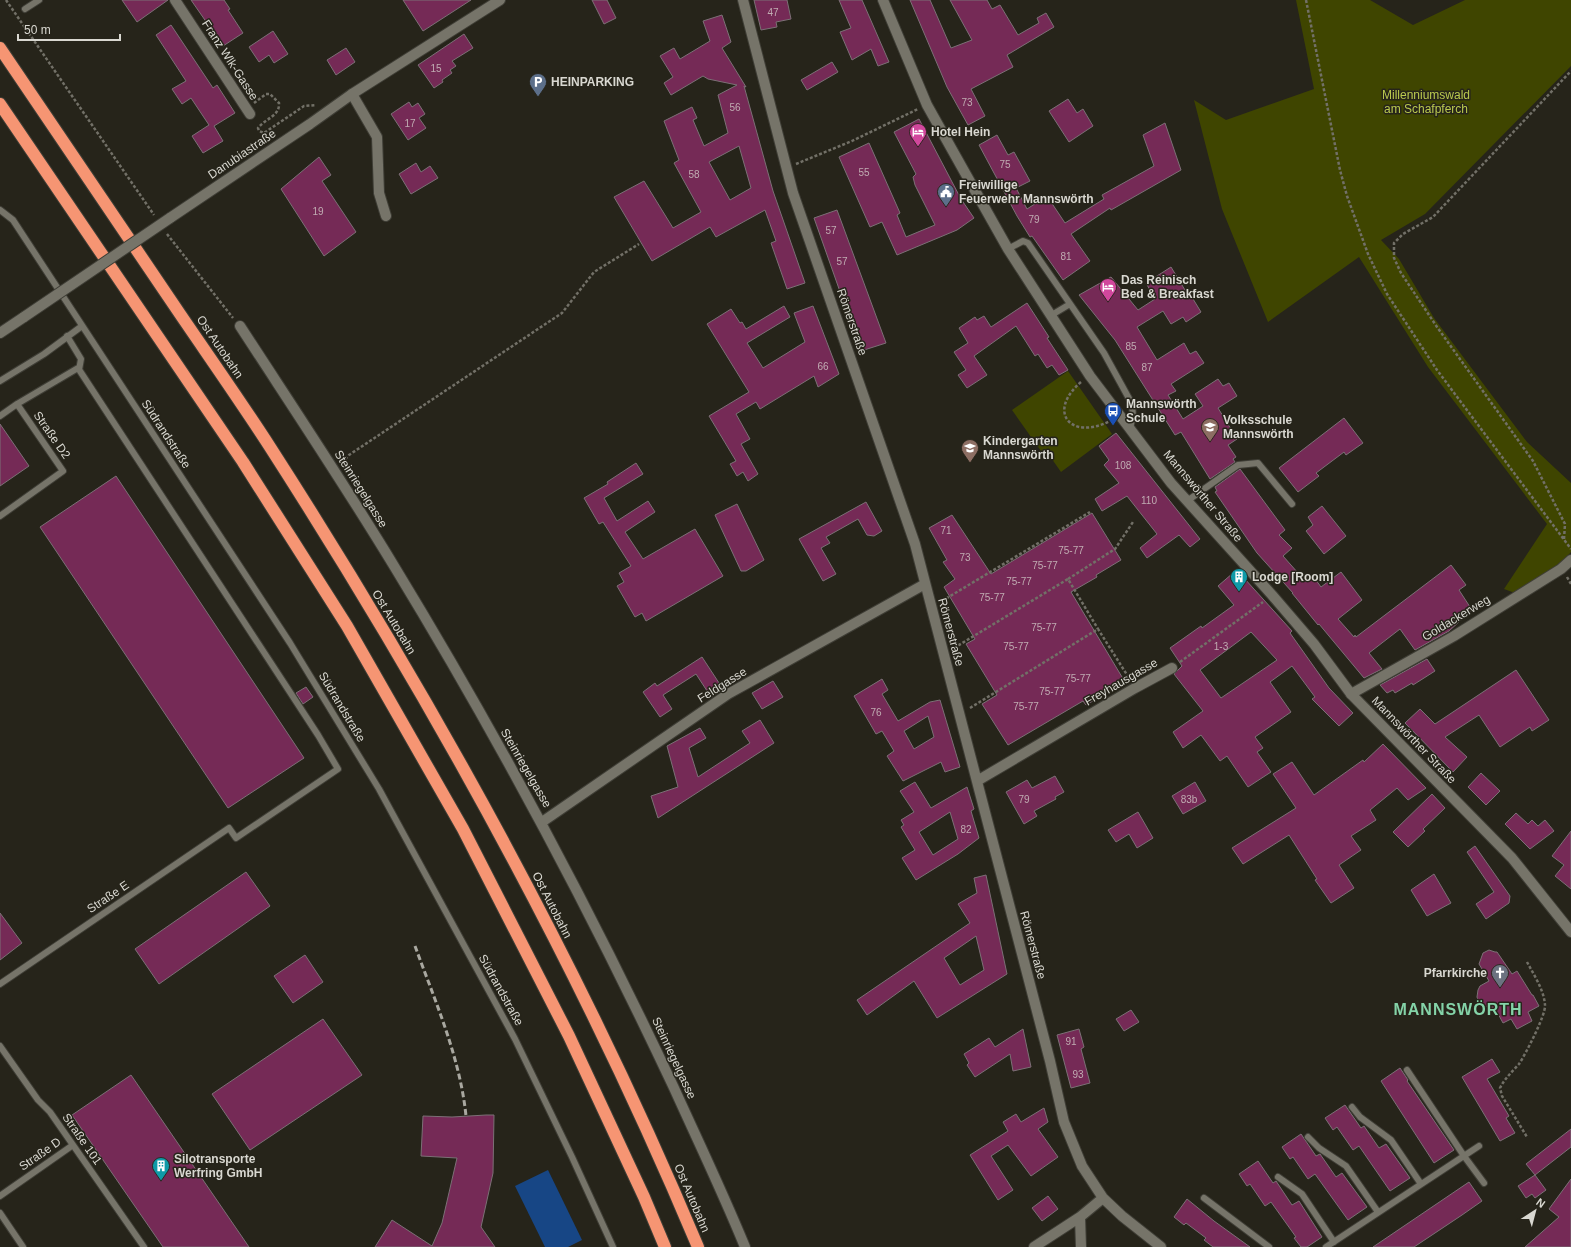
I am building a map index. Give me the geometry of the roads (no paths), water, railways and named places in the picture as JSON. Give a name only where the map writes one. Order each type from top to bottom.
[{"type":"highway","name":"Ost Autobahn","points":[[0,48],[270,446],[384,632],[491,818],[594,1016],[672,1184],[698,1247]]},
{"type":"highway","points":[[0,104],[243,462],[347,626],[463,829],[569,1036],[644,1197],[665,1247]]},
{"type":"street","name":"Franz Wlk-Gasse","points":[[175,0],[248,111]]},
{"type":"street","name":"Danubiastraße","points":[[0,333],[310,124],[352,94],[500,0]]},
{"type":"street","name":"Römerstraße","points":[[743,0],[793,194],[915,544],[1050,1061],[1064,1122],[1082,1166],[1103,1198],[1122,1216],[1161,1247]]},
{"type":"street","name":"Mannswörther Straße","points":[[882,0],[927,105],[1008,249],[1090,376],[1171,483],[1314,644],[1351,694],[1512,858],[1571,932]]},
{"type":"street","points":[[352,94],[377,137],[379,193],[386,216]]},
{"type":"street","name":"Steinriegelgasse","points":[[240,326],[336,472],[398,573],[542,822],[638,1012],[730,1210],[745,1247]]},
{"type":"street","name":"Goldackerweg","points":[[1351,694],[1454,636],[1561,569],[1571,560]]},
{"type":"street","name":"Feldgasse","points":[[542,822],[728,694],[925,584]]},
{"type":"street","name":"Freyhausgasse","points":[[977,781],[1134,688],[1172,668]]},
{"type":"street","points":[[1034,1247],[1080,1217],[1103,1198]]},
{"type":"street","points":[[1080,1217],[1081,1247]]},
{"type":"lane","points":[[25,10],[39,0]]},
{"type":"lane","name":"Südrandstraße","points":[[0,210],[13,220],[290,643],[379,789],[515,1040],[572,1157],[613,1247]]},
{"type":"lane","points":[[1008,249],[1023,241],[1028,243],[1104,353],[1132,404],[1133,416],[1130,428]]},
{"type":"lane","points":[[1050,316],[1070,304]]},
{"type":"lane","points":[[0,380],[44,354],[82,326]]},
{"type":"lane","points":[[0,416],[17,404],[78,368],[79,370],[81,359],[67,336]]},
{"type":"lane","name":"Straße E","points":[[0,984],[228,828],[236,838],[338,769],[318,734],[79,370]]},
{"type":"lane","name":"Straße D2","points":[[0,516],[63,471],[17,404]]},
{"type":"lane","points":[[1187,501],[1238,465],[1258,463],[1292,504]]},
{"type":"lane","name":"Straße 101","points":[[0,1046],[38,1100],[50,1112],[144,1247]]},
{"type":"lane","points":[[1407,1070],[1464,1156],[1484,1183]]},
{"type":"lane","points":[[1352,1107],[1360,1117],[1391,1140],[1421,1184]]},
{"type":"lane","points":[[1308,1137],[1319,1148],[1346,1166],[1378,1212]]},
{"type":"lane","name":"Straße D","points":[[0,1196],[73,1145]]},
{"type":"lane","points":[[1326,1247],[1479,1146]]},
{"type":"lane","points":[[1278,1177],[1302,1194],[1334,1242]]},
{"type":"lane","points":[[1204,1198],[1269,1247]]},
{"type":"lane","points":[[0,1213],[23,1247]]},
{"type":"water","points":[[548,1170],[582,1240],[568,1247],[545,1247],[515,1186]]},
{"type":"railway","points":[[415,946],[446,1030],[458,1072],[466,1116]]},
{"type":"place","name":"HEINPARKING","points":[[538,97]]},
{"type":"place","name":"Hotel Hein","points":[[918,147]]},
{"type":"place","name":"Freiwillige Feuerwehr Mannswörth","points":[[946,207]]},
{"type":"place","name":"Das Reinisch Bed & Breakfast","points":[[1108,302]]},
{"type":"place","name":"Mannswörth Schule","points":[[1113,426]]},
{"type":"place","name":"Volksschule Mannswörth","points":[[1210,442]]},
{"type":"place","name":"Kindergarten Mannswörth","points":[[970,463]]},
{"type":"place","name":"Lodge [Room]","points":[[1239,592]]},
{"type":"place","name":"Pfarrkirche","points":[[1500,988]]},
{"type":"place","name":"Silotransporte Werfring GmbH","points":[[161,1181]]},
{"type":"district","name":"MANNSWÖRTH","points":[[1458,1009]]},
{"type":"park label","name":"Millenniumswald am Schafpferch","points":[[1426,102]]}]
